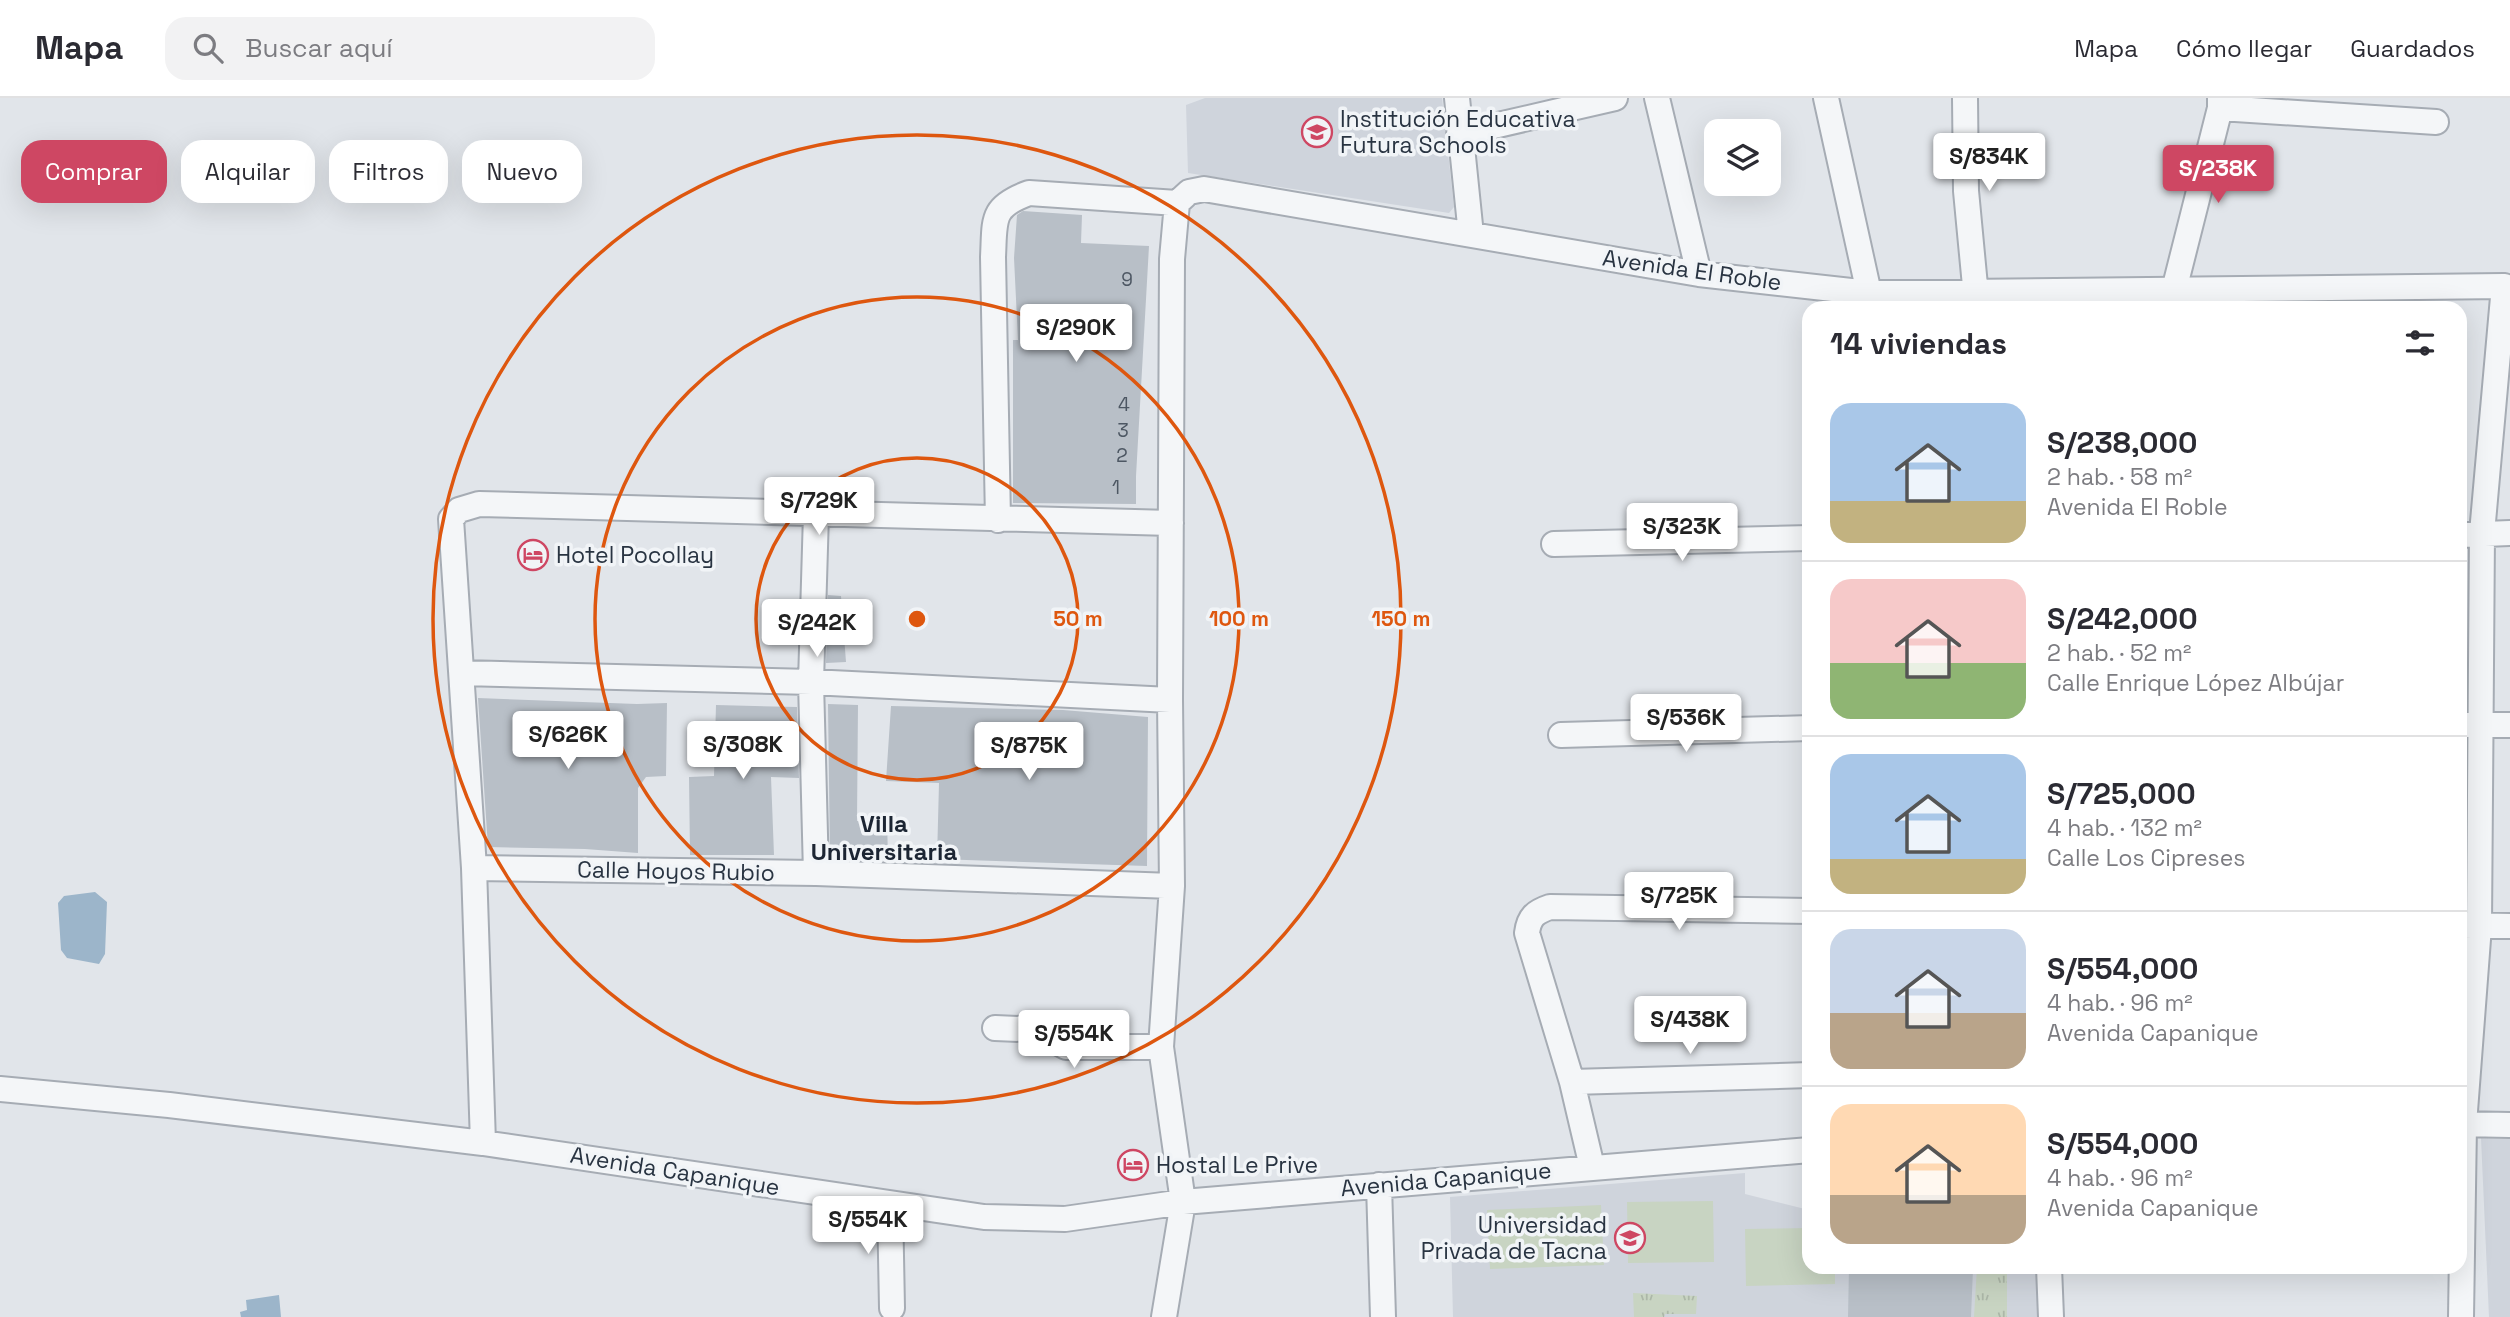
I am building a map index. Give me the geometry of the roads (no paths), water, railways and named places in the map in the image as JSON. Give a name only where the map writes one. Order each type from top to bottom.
[{"type":"street","points":[[1457,98],[1471,235]]},
{"type":"street","points":[[1459,134],[1615,98]]},
{"type":"street","points":[[1657,98],[1699,274]]},
{"type":"street","points":[[1826,98],[1869,293]]},
{"type":"street","points":[[1965,98],[1966,191],[1977,300]]},
{"type":"street","points":[[2174,290],[2220,103],[2436,122]]},
{"type":"street","name":"Avenida El Roble","points":[[1177,203],[1189,192],[1204,189],[1699,274],[1869,293],[1977,300],[2141,299],[2174,290],[2507,287]]},
{"type":"street","points":[[998,520],[993,257],[999,209],[1013,199],[1029,193],[1177,203],[1172,259],[1172,886],[1161,1047],[1183,1202],[1164,1317]]},
{"type":"street","points":[[2467,1000],[2470,925],[2471,533],[2507,287]]},
{"type":"street","points":[[483,1143],[474,868],[451,519],[459,510],[479,504],[1171,523]]},
{"type":"street","points":[[816,514],[811,682],[816,873]]},
{"type":"street","points":[[2471,533],[2510,533]]},
{"type":"street","points":[[1554,544],[1802,538]]},
{"type":"street","points":[[462,673],[811,682],[1170,700]]},
{"type":"street","points":[[2471,725],[2510,725]]},
{"type":"street","points":[[1561,735],[1802,728]]},
{"type":"street","name":"Calle Hoyos Rubio","points":[[474,868],[816,873],[1172,886]]},
{"type":"street","points":[[1592,1167],[1572,1082],[1527,933],[1528,922],[1538,911],[1550,906],[1802,911]]},
{"type":"street","points":[[2470,925],[2510,926]]},
{"type":"street","points":[[995,1028],[1044,1030],[1066,1047],[1161,1047]]},
{"type":"street","points":[[1572,1082],[1802,1075]]},
{"type":"street","name":"Avenida Capanique","points":[[0,1089],[169,1105],[483,1143],[984,1217],[1065,1219],[1183,1202],[1802,1151]]},
{"type":"street","points":[[2467,1124],[2510,1125]]},
{"type":"street","points":[[1380,1185],[1383,1317]]},
{"type":"street","points":[[890,1204],[892,1308]]},
{"type":"street","points":[[2049,1274],[2051,1317]]},
{"type":"street","points":[[2461,1274],[2461,1317]]},
{"type":"water","points":[[95,892],[107,902],[105,954],[99,964],[67,958],[61,950],[58,903],[64,896]]},
{"type":"water","points":[[279,1295],[281,1317],[241,1317],[240,1312],[247,1310],[246,1300]]},
{"type":"place","name":"Institución Educativa Futura Schools","points":[[1317,132]]},
{"type":"place","name":"Hotel Pocollay","points":[[533,555]]},
{"type":"place","name":"Hostal Le Prive","points":[[1133,1165]]},
{"type":"place","name":"Universidad Privada de Tacna","points":[[1630,1238]]},
{"type":"district","name":"Villa Universitaria","points":[[884,837]]}]
